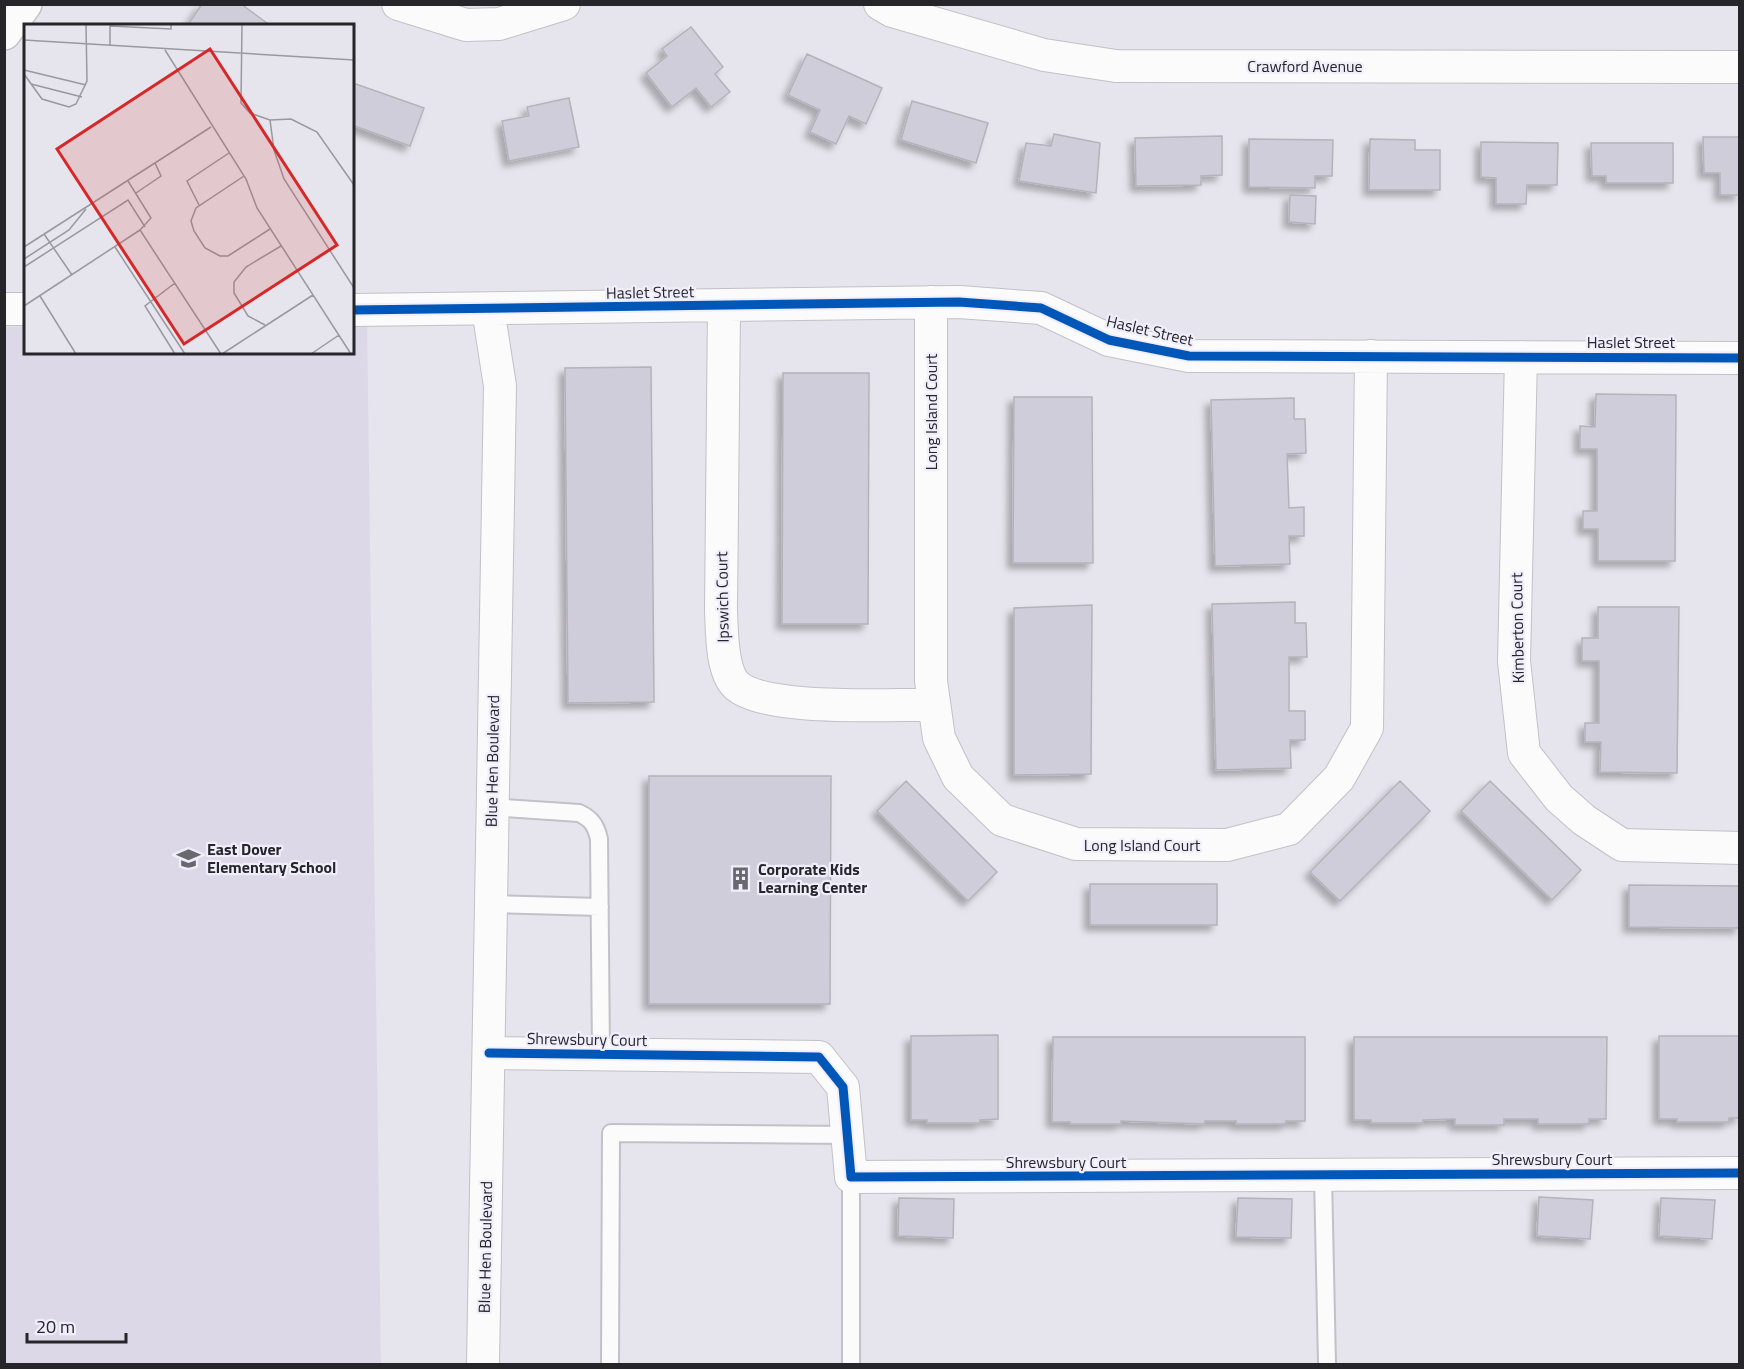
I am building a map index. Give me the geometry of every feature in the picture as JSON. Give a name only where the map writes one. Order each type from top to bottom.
[{"type":"street","points":[[4,33],[25,4]]},
{"type":"street","points":[[398,4],[466,25],[499,24],[564,4]]},
{"type":"street","name":"Crawford Avenue","points":[[880,4],[892,11],[1044,55],[1116,66],[1740,67]]},
{"type":"street","name":"Haslet Street","points":[[488,309],[931,302],[1041,308],[1109,340],[1189,356],[1740,358]]},
{"type":"street","name":"Long Island Court","points":[[931,302],[931,681],[939,738],[958,777],[1002,820],[1076,844],[1227,845],[1289,829],[1339,778],[1367,728],[1371,356]]},
{"type":"street","name":"Ipswich Court","points":[[724,305],[721,610],[723,652],[735,684],[754,696],[780,702],[934,705]]},
{"type":"street","points":[[4,309],[24,309]]},
{"type":"street","points":[[354,310],[488,309]]},
{"type":"street","name":"Blue Hen Boulevard","points":[[484,1360],[491,807],[500,386],[488,309]]},
{"type":"street","name":"Kimberton Court","points":[[1521,357],[1514,661],[1524,753],[1559,798],[1584,820],[1622,845],[1740,848]]},
{"type":"street","name":"Shrewsbury Court","points":[[489,1053],[819,1057],[843,1088],[851,1177],[1740,1173]]},
{"type":"lane","points":[[491,807],[579,813],[589,818],[599,839],[602,1054]]},
{"type":"lane","points":[[490,904],[600,906]]},
{"type":"lane","points":[[610,1365],[611,1133],[847,1135]]},
{"type":"lane","points":[[1323,1176],[1327,1365]]},
{"type":"lane","points":[[851,1177],[851,1365]]},
{"type":"shaded area","name":"East Dover Elementary School","points":[[354,320],[367,320],[381,1364],[5,1364],[4,327],[24,326],[24,354],[354,354]]},
{"type":"building","points":[[202,4],[241,4],[268,24],[188,24]]},
{"type":"building","points":[[691,27],[723,67],[715,74],[730,92],[711,107],[696,88],[672,107],[646,73],[667,56],[662,49]]},
{"type":"building","points":[[807,54],[882,88],[866,124],[849,116],[836,144],[810,132],[820,110],[788,95]]},
{"type":"building","points":[[354,83],[424,108],[410,146],[354,126]]},
{"type":"building","points":[[569,98],[579,147],[509,161],[502,121],[529,116],[527,107]]},
{"type":"building","points":[[912,101],[988,123],[976,163],[901,140]]},
{"type":"building","points":[[1054,134],[1100,143],[1096,193],[1019,181],[1026,143],[1051,146]]},
{"type":"building","points":[[1222,136],[1222,175],[1201,176],[1201,185],[1136,186],[1135,138]]},
{"type":"building","points":[[1703,137],[1740,137],[1740,195],[1720,195],[1720,173],[1704,173]]},
{"type":"building","points":[[1249,139],[1333,140],[1332,176],[1315,176],[1315,188],[1249,187]]},
{"type":"building","points":[[1370,139],[1415,140],[1415,150],[1440,150],[1440,190],[1369,190]]},
{"type":"building","points":[[1481,142],[1558,143],[1557,185],[1527,185],[1526,204],[1496,204],[1496,178],[1481,177]]},
{"type":"building","points":[[1591,143],[1673,143],[1673,183],[1606,183],[1606,176],[1592,176]]},
{"type":"building","points":[[1290,195],[1316,196],[1315,224],[1289,222]]},
{"type":"building","points":[[651,367],[654,702],[568,703],[565,368]]},
{"type":"building","points":[[783,373],[869,373],[868,624],[782,624]]},
{"type":"building","points":[[1596,394],[1676,395],[1675,561],[1598,561],[1598,529],[1583,529],[1583,511],[1597,511],[1597,449],[1580,449],[1580,426],[1595,427]]},
{"type":"building","points":[[1014,397],[1092,397],[1093,563],[1013,563]]},
{"type":"building","points":[[1294,398],[1294,419],[1305,419],[1306,453],[1287,454],[1289,508],[1304,507],[1304,536],[1289,536],[1290,564],[1215,566],[1211,400]]},
{"type":"building","points":[[1295,602],[1295,623],[1306,623],[1307,657],[1289,657],[1289,711],[1305,711],[1305,740],[1290,740],[1291,768],[1216,770],[1212,604]]},
{"type":"building","points":[[1092,605],[1091,774],[1014,775],[1014,608]]},
{"type":"building","points":[[1598,607],[1679,607],[1677,773],[1600,772],[1601,742],[1585,742],[1585,723],[1599,723],[1599,661],[1582,661],[1582,638],[1598,638]]},
{"type":"building","name":"Corporate Kids Learning Center","points":[[649,776],[831,776],[830,1004],[649,1004]]},
{"type":"building","points":[[906,781],[997,872],[968,901],[877,811]]},
{"type":"building","points":[[1400,781],[1430,811],[1340,901],[1310,872]]},
{"type":"building","points":[[1490,781],[1581,870],[1552,900],[1461,811]]},
{"type":"building","points":[[1090,884],[1217,884],[1217,925],[1090,925]]},
{"type":"building","points":[[1629,885],[1740,886],[1740,928],[1629,927]]},
{"type":"building","points":[[998,1035],[998,1119],[980,1120],[980,1123],[927,1123],[927,1120],[911,1120],[911,1036]]},
{"type":"building","points":[[1659,1036],[1740,1036],[1740,1118],[1729,1118],[1729,1122],[1677,1122],[1677,1119],[1659,1119]]},
{"type":"building","points":[[1053,1037],[1305,1037],[1305,1121],[1286,1121],[1286,1124],[1236,1124],[1236,1121],[1205,1121],[1204,1124],[1121,1121],[1121,1124],[1052,1122]]},
{"type":"building","points":[[1354,1037],[1607,1037],[1606,1119],[1589,1119],[1589,1124],[1538,1124],[1538,1119],[1504,1119],[1504,1125],[1455,1125],[1455,1119],[1423,1120],[1423,1123],[1371,1123],[1371,1120],[1354,1120]]},
{"type":"building","points":[[1539,1197],[1593,1200],[1590,1239],[1537,1236]]},
{"type":"building","points":[[899,1198],[954,1199],[953,1238],[898,1236]]},
{"type":"building","points":[[1238,1198],[1292,1199],[1291,1238],[1236,1237]]},
{"type":"building","points":[[1661,1198],[1715,1200],[1712,1239],[1659,1236]]},
{"type":"cycle path","points":[[354,310],[959,302],[1041,308],[1109,340],[1189,356],[1740,358]]},
{"type":"cycle path","points":[[489,1053],[819,1057],[843,1087],[851,1177],[1740,1173]]},
{"type":"place","name":"East Dover Elementary School","points":[[189,858]]},
{"type":"place","name":"Corporate Kids Learning Center","points":[[740,878]]}]
